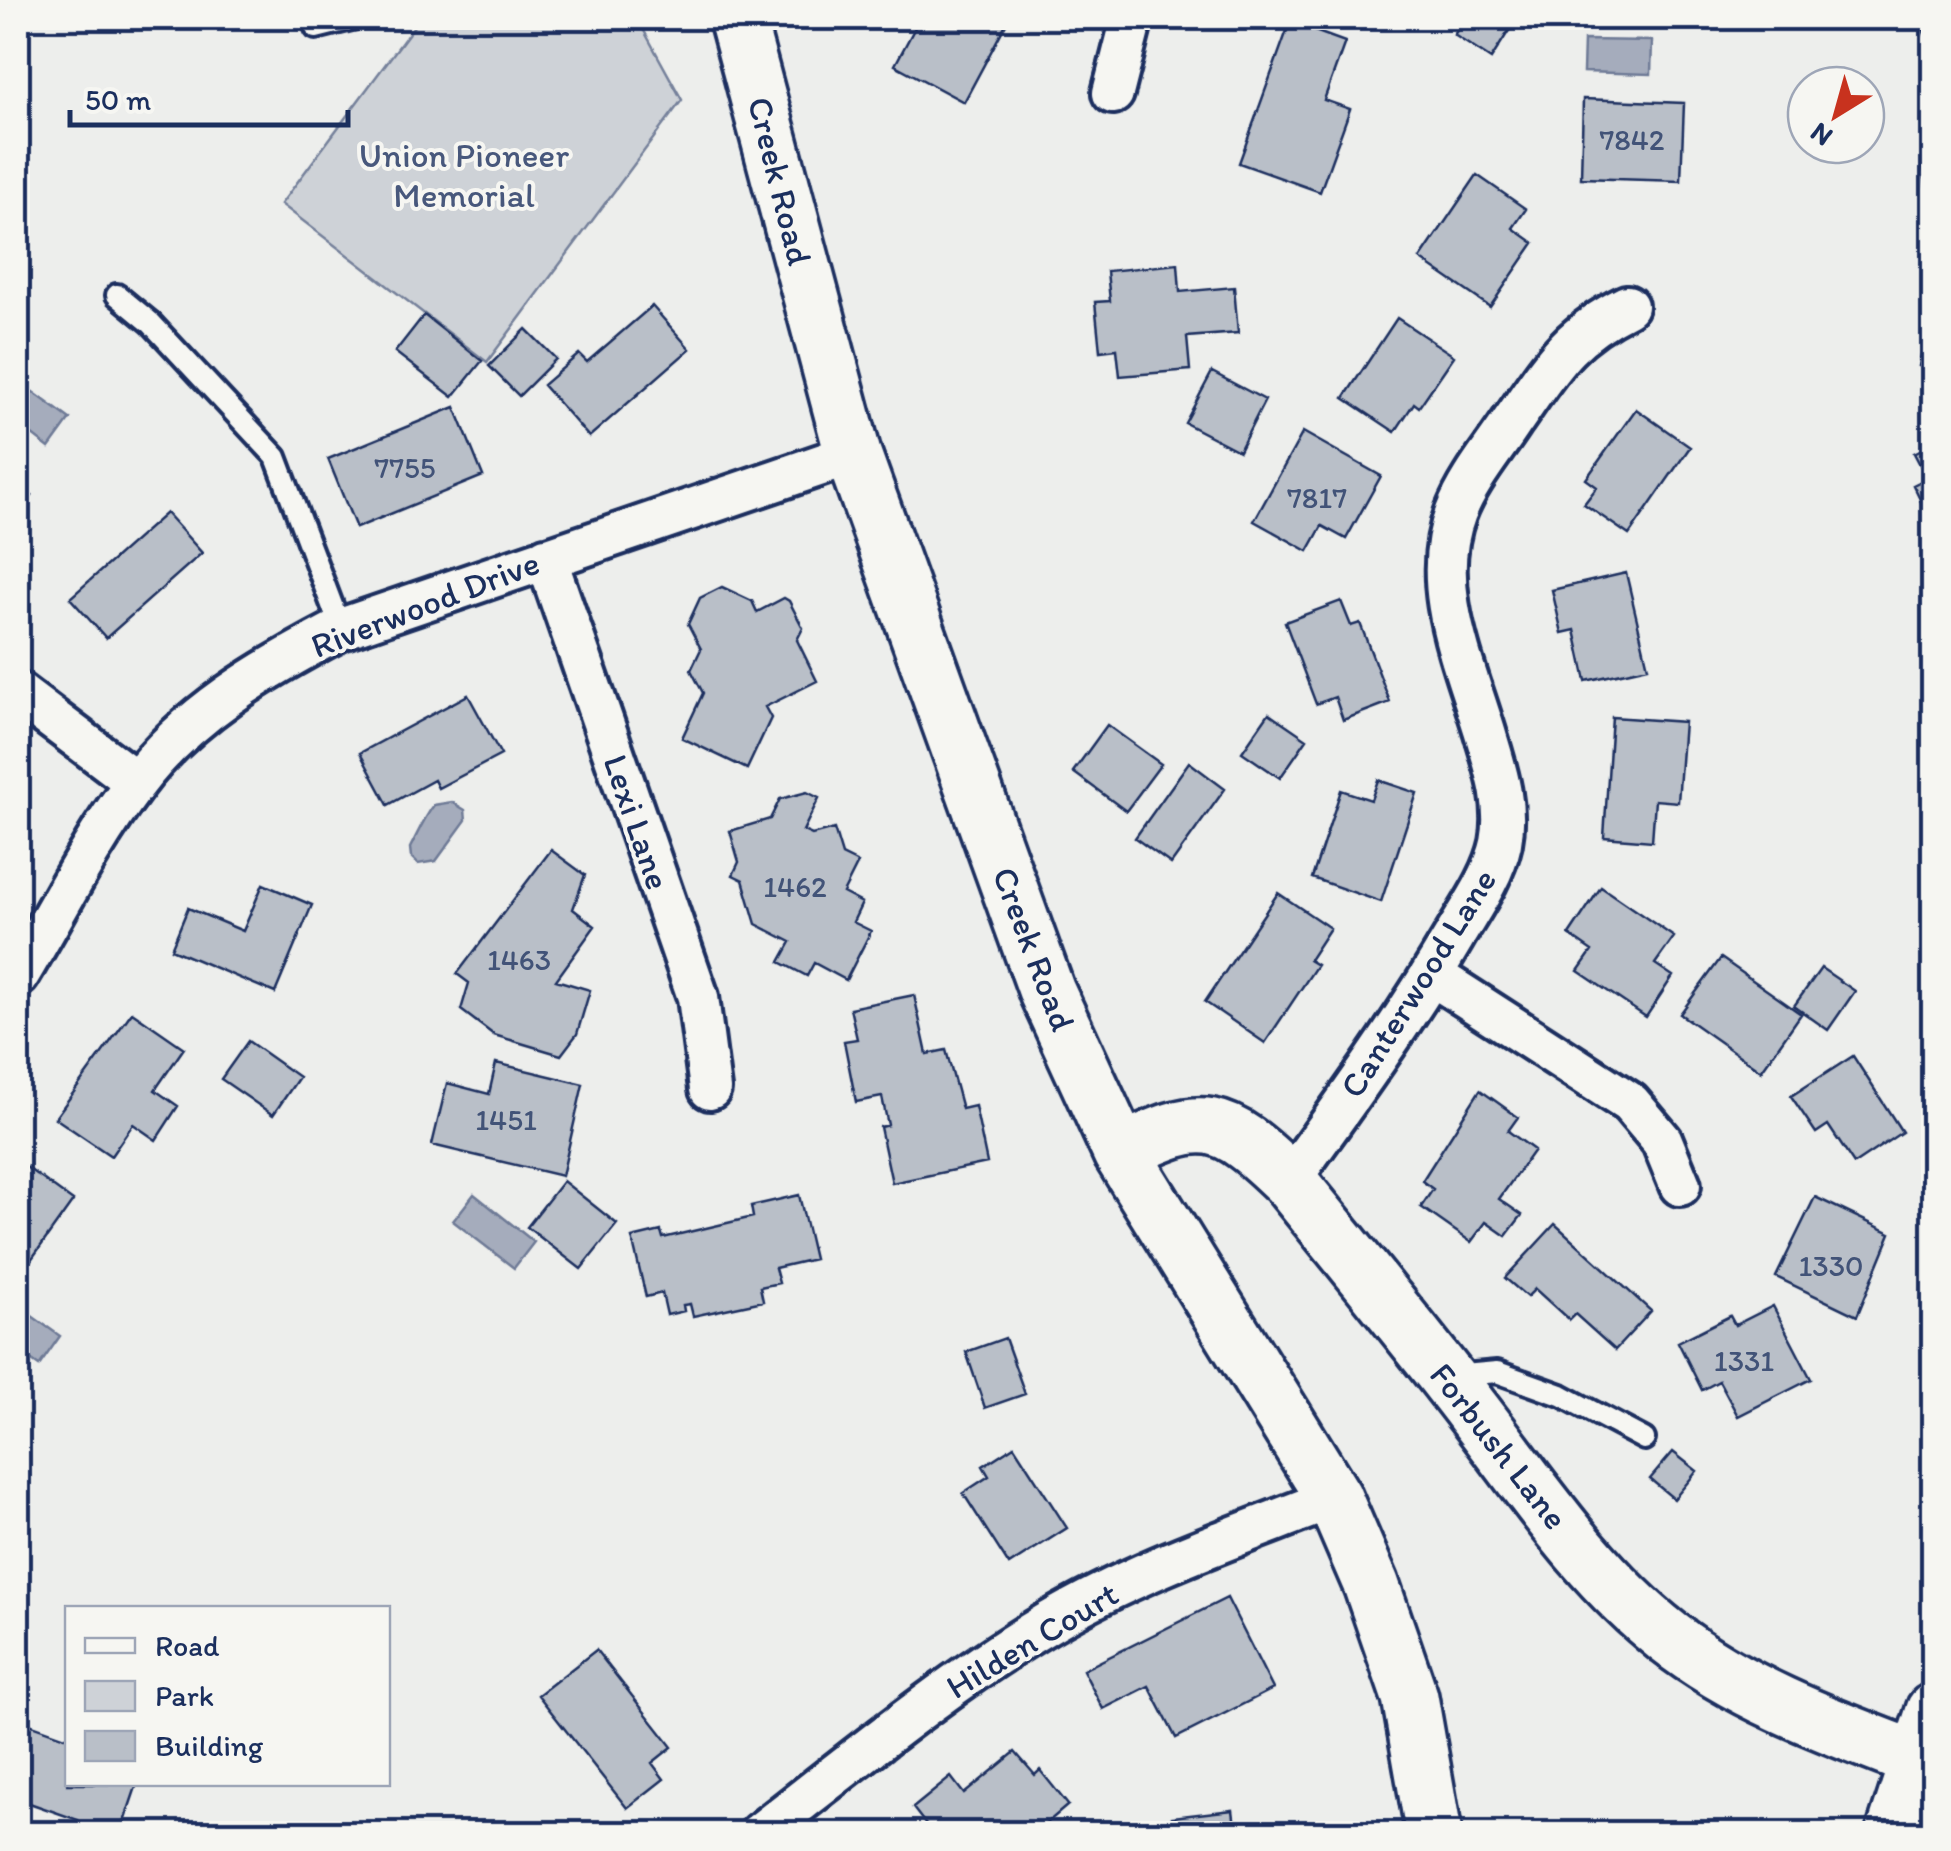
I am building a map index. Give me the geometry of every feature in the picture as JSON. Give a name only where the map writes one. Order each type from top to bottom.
[{"type":"street","name":"Creek Road","points":[[738,18],[853,454],[1047,992],[1121,1153],[1334,1498],[1371,1584],[1410,1696],[1434,1834]]},
{"type":"street","points":[[1113,93],[1132,18]]},
{"type":"street","name":"Canterwood Lane","points":[[1289,1181],[1390,1042],[1488,879],[1501,843],[1504,808],[1498,774],[1447,603],[1444,560],[1456,513],[1472,482],[1562,351],[1588,326],[1627,306]]},
{"type":"street","name":"Riverwood Drive","points":[[18,976],[89,850],[136,782],[221,700],[268,667],[341,629],[853,454]]},
{"type":"street","name":"Lexi Lane","points":[[546,558],[698,997],[710,1089]]},
{"type":"street","points":[[18,693],[136,782]]},
{"type":"street","points":[[1432,974],[1630,1103],[1662,1140],[1680,1185]]},
{"type":"street","name":"Forbush Lane","points":[[1121,1153],[1169,1128],[1194,1122],[1236,1136],[1289,1181],[1596,1573],[1668,1637],[1725,1676],[1781,1704],[1927,1745]]},
{"type":"street","name":"Hilden Court","points":[[758,1834],[974,1670],[1052,1620],[1148,1572],[1334,1498]]},
{"type":"street","points":[[1894,1834],[1927,1745]]},
{"type":"lane","points":[[316,28],[356,18]]},
{"type":"lane","points":[[117,296],[152,323],[276,457],[341,629]]},
{"type":"lane","points":[[1446,1377],[1496,1372],[1561,1395],[1644,1440]]},
{"type":"green space","name":"Union Pioneer Memorial","points":[[420,18],[637,18],[682,100],[487,362],[281,204]]},
{"type":"water","points":[[1584,40],[1652,41],[1651,74],[1583,72]]},
{"type":"water","points":[[18,381],[70,419],[49,448],[18,424]]},
{"type":"water","points":[[452,802],[465,810],[466,820],[436,861],[418,864],[411,857],[410,848],[424,820],[434,805]]},
{"type":"water","points":[[474,1194],[534,1242],[514,1268],[453,1221]]},
{"type":"water","points":[[18,1306],[60,1336],[39,1366],[18,1351]]},
{"type":"building","points":[[920,18],[1009,18],[964,102],[895,65]]},
{"type":"building","points":[[1465,18],[1517,18],[1491,59],[1454,35]]},
{"type":"building","points":[[1919,18],[1934,18],[1934,58]]},
{"type":"building","points":[[1290,22],[1345,42],[1324,100],[1350,109],[1320,192],[1239,163]]},
{"type":"building","points":[[1583,99],[1684,103],[1681,181],[1581,178]]},
{"type":"building","points":[[1934,164],[1934,192],[1927,193],[1923,165]]},
{"type":"building","points":[[1477,175],[1526,209],[1513,228],[1534,243],[1490,307],[1420,259]]},
{"type":"building","points":[[1178,264],[1180,292],[1234,287],[1238,333],[1187,337],[1190,370],[1120,376],[1117,349],[1100,351],[1095,302],[1110,301],[1107,271]]},
{"type":"building","points":[[1934,297],[1934,369],[1919,366]]},
{"type":"building","points":[[652,306],[690,349],[589,437],[543,385],[579,354],[587,362]]},
{"type":"building","points":[[18,311],[28,319],[18,334]]},
{"type":"building","points":[[424,315],[482,361],[453,397],[395,352]]},
{"type":"building","points":[[1397,318],[1454,356],[1419,407],[1414,403],[1395,432],[1344,398]]},
{"type":"building","points":[[526,329],[556,359],[519,396],[489,366]]},
{"type":"building","points":[[1212,372],[1265,400],[1239,451],[1185,423]]},
{"type":"building","points":[[455,407],[483,476],[356,528],[328,459]]},
{"type":"building","points":[[1636,409],[1690,447],[1629,535],[1584,504],[1597,487],[1586,479]]},
{"type":"building","points":[[1303,432],[1381,476],[1346,539],[1322,526],[1308,551],[1254,521]]},
{"type":"building","points":[[1934,443],[1932,524],[1913,485],[1927,478],[1914,453]]},
{"type":"building","points":[[18,484],[32,496],[18,514]]},
{"type":"building","points":[[166,513],[202,553],[106,638],[70,598]]},
{"type":"building","points":[[1626,573],[1648,667],[1586,681],[1575,630],[1562,633],[1552,590]]},
{"type":"building","points":[[722,587],[752,601],[757,612],[784,598],[789,601],[803,628],[797,640],[817,681],[765,707],[771,718],[747,769],[682,738],[703,693],[691,670],[701,649],[688,624],[700,598]]},
{"type":"building","points":[[1341,601],[1351,626],[1360,623],[1390,702],[1343,720],[1335,697],[1316,704],[1285,622]]},
{"type":"building","points":[[468,695],[501,755],[438,788],[434,780],[388,805],[360,753]]},
{"type":"building","points":[[1269,713],[1307,739],[1280,778],[1242,752]]},
{"type":"building","points":[[1612,717],[1684,722],[1678,802],[1655,800],[1652,841],[1604,837]]},
{"type":"building","points":[[1107,725],[1161,764],[1126,811],[1073,772]]},
{"type":"building","points":[[1189,762],[1225,789],[1171,864],[1135,838]]},
{"type":"building","points":[[1378,780],[1417,793],[1381,902],[1312,878],[1341,790],[1371,800]]},
{"type":"building","points":[[807,792],[819,798],[803,831],[812,835],[834,829],[842,855],[858,863],[843,893],[862,903],[853,922],[871,931],[846,980],[814,963],[807,976],[780,962],[791,942],[756,924],[743,880],[733,875],[739,862],[730,831],[770,819],[780,799]]},
{"type":"building","points":[[551,850],[585,875],[573,909],[595,926],[556,980],[590,990],[577,1034],[561,1055],[494,1035],[461,1010],[469,983],[457,974]]},
{"type":"building","points":[[263,884],[312,905],[275,993],[171,949],[188,908],[243,931]]},
{"type":"building","points":[[1601,887],[1674,937],[1655,964],[1673,976],[1646,1017],[1578,971],[1592,951],[1569,935]]},
{"type":"building","points":[[1278,893],[1330,928],[1309,960],[1317,965],[1265,1043],[1205,1002]]},
{"type":"building","points":[[1721,958],[1801,1014],[1761,1071],[1680,1014]]},
{"type":"building","points":[[1821,968],[1855,991],[1828,1030],[1794,1006]]},
{"type":"building","points":[[914,995],[927,1054],[946,1050],[962,1109],[975,1106],[987,1163],[892,1183],[880,1127],[888,1125],[882,1097],[856,1102],[844,1041],[857,1039],[850,1008]]},
{"type":"building","points":[[132,1012],[184,1048],[155,1090],[178,1106],[156,1140],[133,1124],[111,1156],[55,1118]]},
{"type":"building","points":[[248,1041],[299,1077],[273,1115],[221,1079]]},
{"type":"building","points":[[1853,1056],[1902,1132],[1854,1164],[1828,1125],[1816,1133],[1791,1096]]},
{"type":"building","points":[[496,1063],[583,1084],[562,1176],[432,1145],[447,1083],[489,1094]]},
{"type":"building","points":[[1480,1090],[1518,1117],[1508,1131],[1534,1150],[1499,1199],[1522,1215],[1506,1236],[1486,1222],[1471,1242],[1421,1207],[1433,1189],[1422,1181]]},
{"type":"building","points":[[22,1164],[73,1201],[18,1278],[18,1170]]},
{"type":"building","points":[[563,1181],[617,1224],[581,1269],[527,1227]]},
{"type":"building","points":[[799,1195],[814,1259],[775,1268],[779,1283],[760,1287],[763,1301],[693,1316],[690,1304],[683,1305],[684,1311],[667,1315],[662,1293],[646,1297],[632,1238],[661,1231],[663,1238],[753,1217],[751,1206]]},
{"type":"building","points":[[1815,1197],[1891,1233],[1857,1316],[1776,1277]]},
{"type":"building","points":[[1555,1224],[1651,1311],[1615,1350],[1575,1314],[1569,1320],[1535,1289],[1527,1297],[1505,1278]]},
{"type":"building","points":[[1773,1306],[1811,1379],[1738,1416],[1719,1381],[1702,1390],[1678,1342],[1730,1316],[1735,1325]]},
{"type":"building","points":[[1005,1338],[1025,1394],[985,1408],[966,1352]]},
{"type":"building","points":[[1014,1446],[1067,1528],[1009,1565],[963,1493],[989,1476],[983,1466]]},
{"type":"building","points":[[1673,1452],[1697,1471],[1674,1499],[1650,1479]]},
{"type":"building","points":[[1227,1598],[1273,1689],[1176,1738],[1149,1686],[1103,1709],[1083,1670]]},
{"type":"building","points":[[596,1650],[672,1747],[652,1763],[664,1779],[627,1808],[538,1695]]},
{"type":"building","points":[[18,1720],[65,1737],[65,1786],[136,1786],[120,1834],[97,1834],[76,1826],[78,1820],[18,1799]]},
{"type":"building","points":[[1015,1752],[1035,1775],[1040,1770],[1068,1805],[1034,1834],[933,1834],[913,1808],[951,1777],[964,1794]]},
{"type":"building","points":[[1233,1810],[1236,1834],[1174,1834],[1172,1817]]}]
